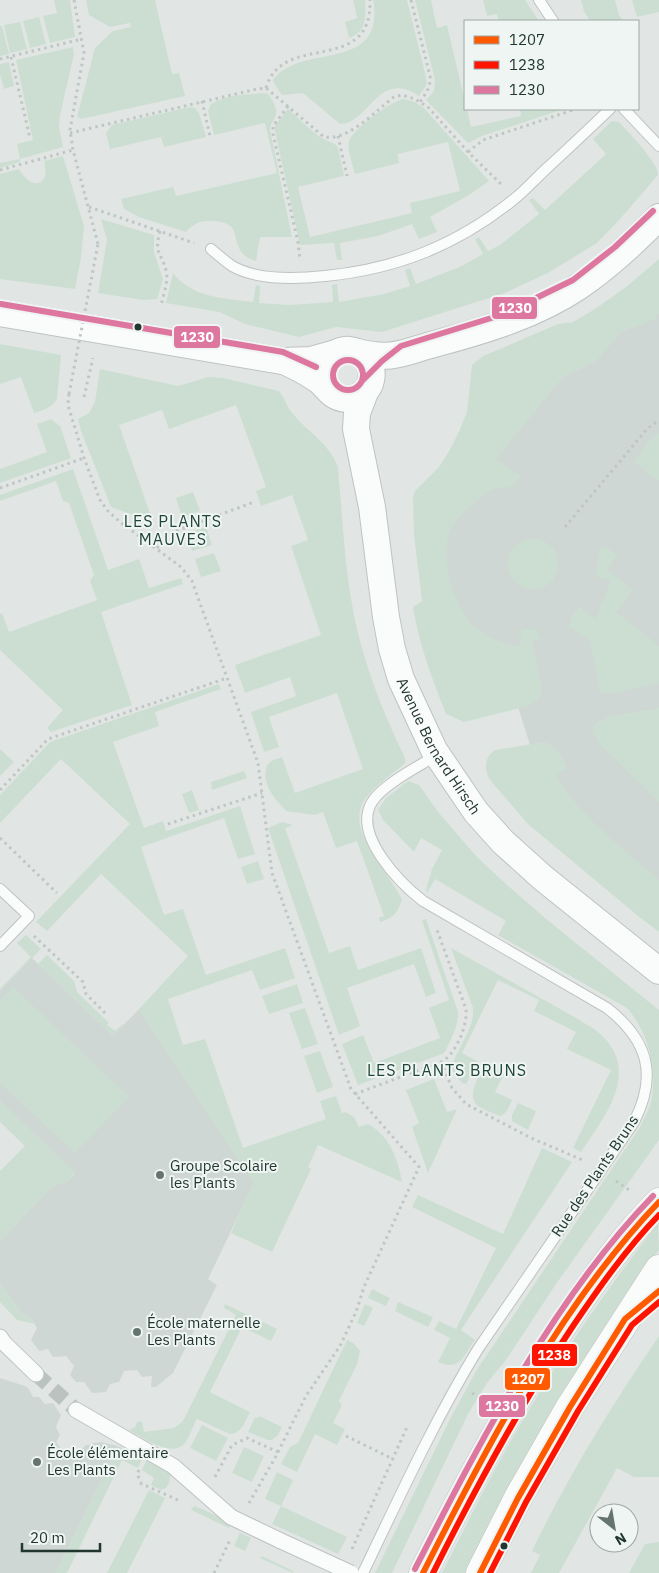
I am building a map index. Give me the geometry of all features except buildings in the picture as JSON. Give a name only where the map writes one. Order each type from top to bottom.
[{"type":"main road","points":[[423,1573],[480,1461],[547,1348],[583,1295],[635,1226],[659,1202]]},
{"type":"main road","points":[[480,1573],[518,1498],[570,1407],[659,1269]]},
{"type":"street","points":[[0,314],[282,361],[311,360],[347,353],[383,357],[406,354],[504,323],[554,300],[578,287],[621,254],[659,218]]},
{"type":"street","points":[[327,389],[323,376],[324,367],[328,359],[347,353],[367,361],[370,366],[371,380],[367,389]]},
{"type":"street","points":[[282,361],[304,371],[343,399],[351,399],[367,389],[387,368],[406,354]]},
{"type":"street","name":"Avenue Bernard Hirsch","points":[[327,389],[341,410],[357,441]]},
{"type":"street","name":"Avenue Bernard Hirsch","points":[[367,389],[356,421],[357,441],[372,506],[386,617],[392,649],[401,679],[437,755],[476,812],[503,842],[543,878],[659,971]]},
{"type":"street","points":[[0,1337],[36,1374]]},
{"type":"street","points":[[76,1410],[173,1466],[220,1508],[239,1522],[351,1573]]},
{"type":"lane","points":[[539,0],[552,20]]},
{"type":"lane","points":[[211,249],[232,266],[250,274],[284,278],[302,278],[366,270],[402,262],[432,250],[490,217],[514,199],[609,110]]},
{"type":"lane","points":[[625,110],[659,146]]},
{"type":"lane","name":"Rue des Plants Bruns","points":[[363,1573],[458,1381],[634,1122],[641,1108],[646,1090],[646,1068],[643,1052],[630,1028],[607,1008],[423,901],[409,890],[376,850],[367,821],[372,802],[382,792],[437,755]]},
{"type":"lane","points":[[0,889],[29,916],[0,946]]},
{"type":"lane","points":[[625,1319],[659,1291]]},
{"type":"path","points":[[74,0],[84,53],[71,114],[70,132],[98,244],[68,405],[84,458],[100,500],[108,511],[181,567],[192,581],[258,763],[272,873],[351,1089],[419,1167],[364,1287],[356,1312],[340,1346],[306,1396],[214,1573]]},
{"type":"path","points":[[266,88],[273,72],[294,58],[347,45],[356,40],[365,30],[368,22],[370,0]]},
{"type":"path","points":[[411,0],[431,83],[420,102]]},
{"type":"path","points":[[0,59],[82,39]]},
{"type":"path","points":[[11,57],[30,138]]},
{"type":"path","points":[[70,132],[257,88],[266,88],[324,137],[330,138],[352,130],[394,97],[402,95],[415,99],[428,108],[514,199]]},
{"type":"path","points":[[202,102],[210,136]]},
{"type":"path","points":[[288,106],[273,126],[273,134],[298,242],[302,278]]},
{"type":"path","points":[[468,152],[483,140],[573,110]]},
{"type":"path","points":[[338,136],[347,176]]},
{"type":"path","points":[[0,170],[73,150]]},
{"type":"path","points":[[89,206],[211,249]]},
{"type":"path","points":[[160,231],[157,244],[159,255],[166,270],[167,279],[161,306]]},
{"type":"path","points":[[84,397],[93,358]]},
{"type":"path","points":[[565,527],[647,429],[659,420]]},
{"type":"path","points":[[0,488],[84,458]]},
{"type":"path","points":[[157,548],[166,537],[176,531],[254,502]]},
{"type":"path","points":[[0,790],[48,739],[227,678]]},
{"type":"path","points":[[168,824],[262,793]]},
{"type":"path","points":[[0,838],[57,893]]},
{"type":"path","points":[[355,1094],[446,1059],[453,1051],[465,1026],[466,1009],[438,933],[423,901]]},
{"type":"path","points":[[21,924],[83,982],[86,994],[106,1014]]},
{"type":"path","points":[[441,1062],[452,1088],[466,1104],[532,1138],[601,1170]]},
{"type":"path","points":[[621,1185],[629,1190]]},
{"type":"path","points":[[477,1396],[487,1402]]},
{"type":"path","points":[[349,1556],[407,1427]]},
{"type":"path","points":[[346,1436],[393,1459]]},
{"type":"path","points":[[206,1495],[232,1445],[247,1438],[278,1452]]},
{"type":"shaded area","points":[[659,269],[659,899],[559,810],[530,745],[518,707],[443,633],[429,514]]},
{"type":"shaded area","name":"Groupe Scolaire les Plants","points":[[32,958],[113,1036],[139,1009],[254,1183],[208,1279],[217,1285],[173,1373],[156,1387],[151,1387],[152,1376],[142,1377],[137,1370],[124,1371],[119,1382],[110,1384],[106,1392],[92,1393],[84,1382],[76,1382],[70,1375],[74,1366],[66,1356],[53,1357],[48,1349],[39,1351],[31,1340],[37,1328],[32,1320],[21,1312],[0,1283],[0,1241],[53,1185],[66,1182],[75,1173],[0,1101],[0,991]]},
{"type":"shaded area","points":[[0,1378],[25,1386],[33,1397],[39,1397],[45,1404],[53,1403],[61,1415],[56,1427],[60,1435],[56,1442],[64,1453],[80,1451],[86,1445],[101,1442],[118,1446],[56,1573],[0,1573]]},
{"type":"green space","points":[[54,0],[70,0],[75,37],[50,43],[43,16],[57,13]]},
{"type":"green space","points":[[86,0],[155,0],[172,74],[179,73],[185,96],[81,119],[77,117],[95,48],[113,31],[131,27],[130,23],[110,27],[89,15]]},
{"type":"green space","points":[[353,0],[365,0],[365,17],[359,32],[349,38],[345,22],[357,18]]},
{"type":"green space","points":[[373,0],[407,0],[427,84],[419,96],[405,89],[393,89],[384,93],[350,122],[340,124],[303,93],[282,95],[273,80],[285,69],[299,63],[346,51],[359,45],[369,35],[374,20]]},
{"type":"green space","points":[[415,0],[431,0],[437,28],[447,25],[464,98],[464,110],[467,110],[471,127],[521,116],[520,110],[561,110],[482,136],[468,143],[426,100],[434,91],[435,80]]},
{"type":"green space","points":[[483,0],[525,0],[538,20],[499,20],[497,14],[487,16]]},
{"type":"green space","points":[[581,0],[615,0],[622,20],[589,20]]},
{"type":"green space","points":[[632,0],[659,0],[659,12],[637,17]]},
{"type":"green space","points":[[39,17],[46,44],[30,48],[23,21]]},
{"type":"green space","points":[[20,22],[27,49],[10,53],[4,25]]},
{"type":"green space","points":[[0,26],[2,26],[9,54],[0,56]]},
{"type":"green space","points":[[73,47],[74,54],[60,115],[59,127],[63,147],[20,159],[17,144],[33,140],[16,60]]},
{"type":"green space","points":[[9,62],[14,86],[4,89],[0,75],[0,64]]},
{"type":"green space","points":[[268,94],[276,109],[270,130],[292,237],[260,237],[256,261],[242,253],[234,231],[227,224],[210,221],[199,222],[186,232],[139,217],[124,209],[121,199],[173,187],[176,196],[277,173],[265,123],[214,135],[208,111],[211,104],[224,98]]},
{"type":"green space","points":[[404,99],[415,102],[424,108],[489,181],[469,195],[430,217],[437,232],[419,239],[412,224],[378,236],[340,243],[342,260],[337,260],[334,243],[300,245],[275,131],[275,125],[288,109],[324,140],[336,145],[344,176],[298,187],[310,237],[412,213],[410,203],[460,191],[448,142],[398,154],[399,163],[355,174],[349,150],[351,137],[373,116],[391,104]]},
{"type":"green space","points":[[190,107],[195,108],[199,113],[206,137],[164,147],[161,137],[110,149],[106,133],[112,125]]},
{"type":"green space","points":[[612,121],[619,122],[642,148],[654,163],[658,175],[597,243],[548,273],[505,293],[382,332],[336,327],[299,337],[245,324],[219,312],[166,303],[173,273],[189,288],[209,295],[253,302],[256,285],[260,286],[259,303],[289,305],[333,302],[332,285],[337,284],[339,302],[384,294],[410,286],[405,270],[410,268],[416,284],[462,266],[483,254],[475,239],[479,237],[488,251],[500,245],[539,214],[529,200],[533,198],[545,210],[606,154],[593,139]]},
{"type":"green space","points":[[63,156],[84,226],[81,258],[75,289],[0,279],[0,174],[19,169],[29,181],[39,183],[45,176],[44,161]]},
{"type":"green space","points":[[20,159],[20,162],[0,168],[0,163]]},
{"type":"green space","points":[[101,219],[154,235],[154,252],[163,279],[157,299],[143,300],[98,293],[107,240]]},
{"type":"green space","points":[[659,259],[659,313],[655,319],[621,332],[595,362],[562,378],[496,459],[520,476],[513,485],[490,491],[469,507],[450,530],[446,561],[449,578],[462,610],[471,623],[481,632],[495,640],[510,645],[520,647],[522,629],[536,629],[541,639],[532,642],[541,694],[538,700],[528,706],[464,722],[446,714],[426,661],[413,607],[422,601],[414,535],[413,498],[415,491],[439,467],[458,434],[467,412],[472,365],[483,356],[558,324],[573,322],[626,287]]},
{"type":"green space","points":[[0,344],[61,355],[57,399],[53,405],[34,413],[21,377],[0,384]]},
{"type":"green space","points":[[100,369],[178,386],[208,377],[223,378],[279,391],[300,422],[324,445],[334,458],[338,467],[343,531],[354,616],[368,668],[379,699],[405,758],[405,763],[369,794],[360,811],[360,824],[364,838],[402,900],[397,912],[389,919],[380,922],[379,918],[384,916],[357,841],[336,848],[323,812],[315,815],[286,811],[269,789],[265,777],[268,764],[282,757],[295,793],[363,769],[337,693],[269,717],[279,747],[264,752],[251,712],[296,696],[290,677],[245,693],[235,665],[321,635],[291,546],[308,540],[292,495],[261,506],[256,491],[266,487],[236,405],[169,429],[162,410],[119,425],[151,516],[145,519],[111,507],[78,419],[89,413],[95,402]]},
{"type":"green space","points":[[51,419],[60,426],[71,458],[0,483],[0,469],[47,452],[37,424]]},
{"type":"green space","points":[[659,433],[659,481],[634,462],[650,440]]},
{"type":"green space","points":[[73,469],[108,570],[139,559],[149,588],[181,578],[183,584],[101,612],[132,705],[51,732],[47,728],[63,710],[0,650],[0,614],[2,613],[9,632],[97,600],[90,581],[94,575],[69,503],[63,501],[56,481],[0,501],[0,495]]},
{"type":"green space","points":[[193,492],[200,511],[182,517],[176,498]]},
{"type":"green space","points":[[206,527],[212,545],[192,551],[187,533]]},
{"type":"green space","points":[[533,539],[547,543],[554,550],[558,564],[554,578],[547,585],[533,589],[519,585],[512,578],[508,564],[512,550],[519,543]]},
{"type":"green space","points":[[605,547],[617,555],[607,570],[633,590],[616,612],[659,646],[659,683],[609,694],[600,692],[589,639],[569,627],[572,616],[580,607],[596,620],[611,580],[596,576],[600,550]]},
{"type":"green space","points":[[214,553],[221,571],[201,577],[195,559]]},
{"type":"green space","points":[[219,684],[221,689],[155,712],[159,726],[113,742],[144,828],[163,821],[166,831],[240,806],[255,854],[238,859],[224,818],[141,847],[164,915],[183,909],[206,975],[285,948],[295,978],[260,990],[252,970],[168,999],[183,1045],[205,1039],[243,1148],[326,1119],[320,1101],[336,1096],[342,1113],[346,1112],[354,1117],[359,1127],[368,1124],[382,1135],[392,1149],[402,1182],[318,1145],[308,1167],[311,1169],[272,1252],[231,1233],[253,1183],[139,1009],[188,956],[101,874],[47,931],[36,922],[130,824],[61,759],[0,823],[0,795],[50,742]]},
{"type":"green space","points":[[659,708],[659,802],[599,743],[593,731],[595,724],[608,717]]},
{"type":"green space","points":[[545,742],[559,752],[567,768],[555,775],[577,805],[617,844],[659,880],[659,932],[528,824],[490,780],[486,764],[489,756],[495,750]]},
{"type":"green space","points":[[0,749],[14,762],[0,776]]},
{"type":"green space","points":[[244,771],[247,778],[212,790],[211,782]]},
{"type":"green space","points":[[408,781],[419,785],[439,813],[477,857],[507,885],[659,1010],[659,1140],[556,1284],[506,1360],[487,1383],[468,1414],[392,1573],[375,1573],[448,1423],[476,1371],[640,1127],[650,1106],[653,1080],[650,1054],[646,1041],[635,1018],[627,1008],[498,935],[506,921],[435,879],[427,893],[426,890],[432,869],[442,850],[421,838],[414,852],[383,820],[378,810],[386,798]]},
{"type":"green space","points":[[192,790],[199,810],[189,813],[182,794]]},
{"type":"green space","points":[[282,822],[293,825],[285,828],[329,953],[350,946],[358,970],[421,948],[436,993],[426,997],[414,964],[347,988],[360,1026],[339,1035],[268,828]]},
{"type":"green space","points":[[258,861],[264,879],[247,884],[241,867]]},
{"type":"green space","points":[[426,919],[458,1012],[454,1032],[445,1052],[442,1054],[358,1085],[342,1044],[363,1035],[374,1063],[440,1038],[429,1008],[449,1000],[422,920]]},
{"type":"green space","points":[[26,935],[41,949],[0,991],[31,957],[17,943]]},
{"type":"green space","points":[[451,948],[578,1019],[598,1032],[611,1047],[618,1062],[619,1077],[615,1093],[609,1108],[581,1152],[573,1148],[611,1070],[567,1049],[576,1032],[534,1011],[539,1000],[498,980],[462,1053],[479,1062],[466,1084],[462,1083],[451,1069],[471,1024],[473,1008]]},
{"type":"green space","points":[[47,955],[74,981],[77,992],[109,1023],[107,1025],[115,1031],[123,1024],[113,1036],[38,964]]},
{"type":"green space","points":[[297,984],[303,1003],[269,1014],[262,996]]},
{"type":"green space","points":[[13,987],[129,1097],[75,1153],[0,1083],[0,1001]]},
{"type":"green space","points":[[305,1008],[318,1044],[302,1049],[289,1013]]},
{"type":"green space","points":[[320,1051],[333,1087],[317,1093],[304,1056]]},
{"type":"green space","points":[[485,1064],[504,1074],[495,1092],[512,1100],[506,1112],[500,1116],[478,1106],[474,1102],[473,1091]]},
{"type":"green space","points":[[434,1079],[447,1112],[457,1109],[428,1173],[412,1127],[419,1123],[406,1090]]},
{"type":"green space","points":[[0,1101],[75,1172],[66,1182],[53,1185],[0,1241],[0,1171],[25,1146],[0,1122]]},
{"type":"green space","points":[[518,1103],[536,1111],[528,1130],[512,1121],[512,1115]]},
{"type":"green space","points":[[542,1148],[572,1162],[461,1330],[475,1340],[468,1351],[461,1360],[452,1365],[438,1362],[450,1338],[434,1330],[439,1321],[456,1329],[496,1248],[412,1207],[418,1195],[503,1234]]},
{"type":"green space","points":[[658,1223],[659,1250],[619,1304],[575,1374],[516,1475],[465,1573],[442,1573],[493,1473],[541,1390],[589,1317]]},
{"type":"green space","points":[[0,1283],[21,1312],[35,1324],[17,1320],[0,1302]]},
{"type":"green space","points":[[372,1289],[390,1298],[386,1306],[368,1298]]},
{"type":"green space","points":[[398,1302],[433,1317],[428,1327],[395,1311]]},
{"type":"green space","points":[[225,1304],[277,1329],[271,1341],[242,1327],[210,1392],[250,1412],[243,1426],[237,1432],[230,1434],[197,1419],[185,1443],[173,1449],[157,1445],[129,1430],[135,1427],[137,1422],[142,1421],[144,1432],[174,1428],[183,1421],[236,1315],[224,1308]]},
{"type":"green space","points":[[365,1304],[373,1308],[364,1326],[357,1323]]},
{"type":"green space","points":[[659,1336],[659,1477],[634,1477],[617,1468],[598,1503],[589,1503],[589,1519],[559,1573],[531,1573],[540,1555],[532,1551],[560,1495],[624,1388]]},
{"type":"green space","points":[[347,1340],[353,1343],[360,1351],[357,1364],[339,1401],[342,1405],[333,1423],[345,1429],[337,1445],[315,1434],[297,1472],[281,1464],[290,1447],[298,1443]]},
{"type":"green space","points":[[259,1416],[282,1427],[278,1435],[272,1440],[248,1432],[255,1417],[258,1418]]},
{"type":"green space","points":[[202,1425],[228,1438],[216,1461],[190,1448]]},
{"type":"green space","points":[[118,1446],[143,1457],[138,1468],[122,1460],[67,1573],[56,1573]]},
{"type":"green space","points":[[244,1447],[264,1456],[252,1482],[232,1473]]},
{"type":"green space","points":[[147,1459],[171,1473],[166,1488],[161,1490],[151,1485],[154,1478],[142,1470]]},
{"type":"green space","points":[[277,1472],[293,1480],[281,1506],[265,1499]]},
{"type":"green space","points":[[149,1490],[165,1498],[127,1573],[107,1573]]},
{"type":"green space","points":[[195,1506],[231,1522],[229,1528],[191,1510]]},
{"type":"green space","points":[[281,1506],[347,1537],[338,1554],[272,1524]]},
{"type":"green space","points":[[240,1533],[251,1538],[245,1551],[234,1546]]},
{"type":"green space","points":[[659,1542],[659,1573],[629,1573],[645,1544]]},
{"type":"green space","points":[[262,1556],[293,1571],[293,1573],[260,1558]]},
{"type":"tunnel","points":[[36,1374],[76,1410]]},
{"type":"transit line","name":"1230","points":[[363,380],[401,346],[501,315],[573,280],[615,247],[653,211]]},
{"type":"transit line","name":"1230","points":[[1,304],[283,352],[316,367]]},
{"type":"transit line","name":"1230","points":[[348,360],[359,364],[363,375],[359,386],[348,390],[337,386],[333,375],[337,364],[348,360]]},
{"type":"transit line","name":"1230","points":[[415,1569],[493,1422],[551,1326],[617,1236],[653,1196]]},
{"type":"transit line","name":"1207","points":[[423,1573],[473,1476],[528,1378],[589,1286],[623,1242],[659,1202]]},
{"type":"transit line","name":"1238","points":[[433,1573],[465,1510],[533,1388],[581,1314],[613,1270],[659,1215]]},
{"type":"transit line","name":"1207","points":[[480,1573],[518,1498],[570,1407],[625,1319],[659,1291]]},
{"type":"transit line","name":"1238","points":[[490,1573],[526,1502],[578,1411],[632,1325],[659,1302]]},
{"type":"place","name":"Groupe Scolaire les Plants","points":[[160,1175]]},
{"type":"place","name":"École maternelle Les Plants","points":[[137,1332]]},
{"type":"place","name":"École élémentaire Les Plants","points":[[37,1462]]},
{"type":"district","name":"LES PLANTS MAUVES","points":[[173,530]]},
{"type":"district","name":"LES PLANTS BRUNS","points":[[447,1070]]}]
